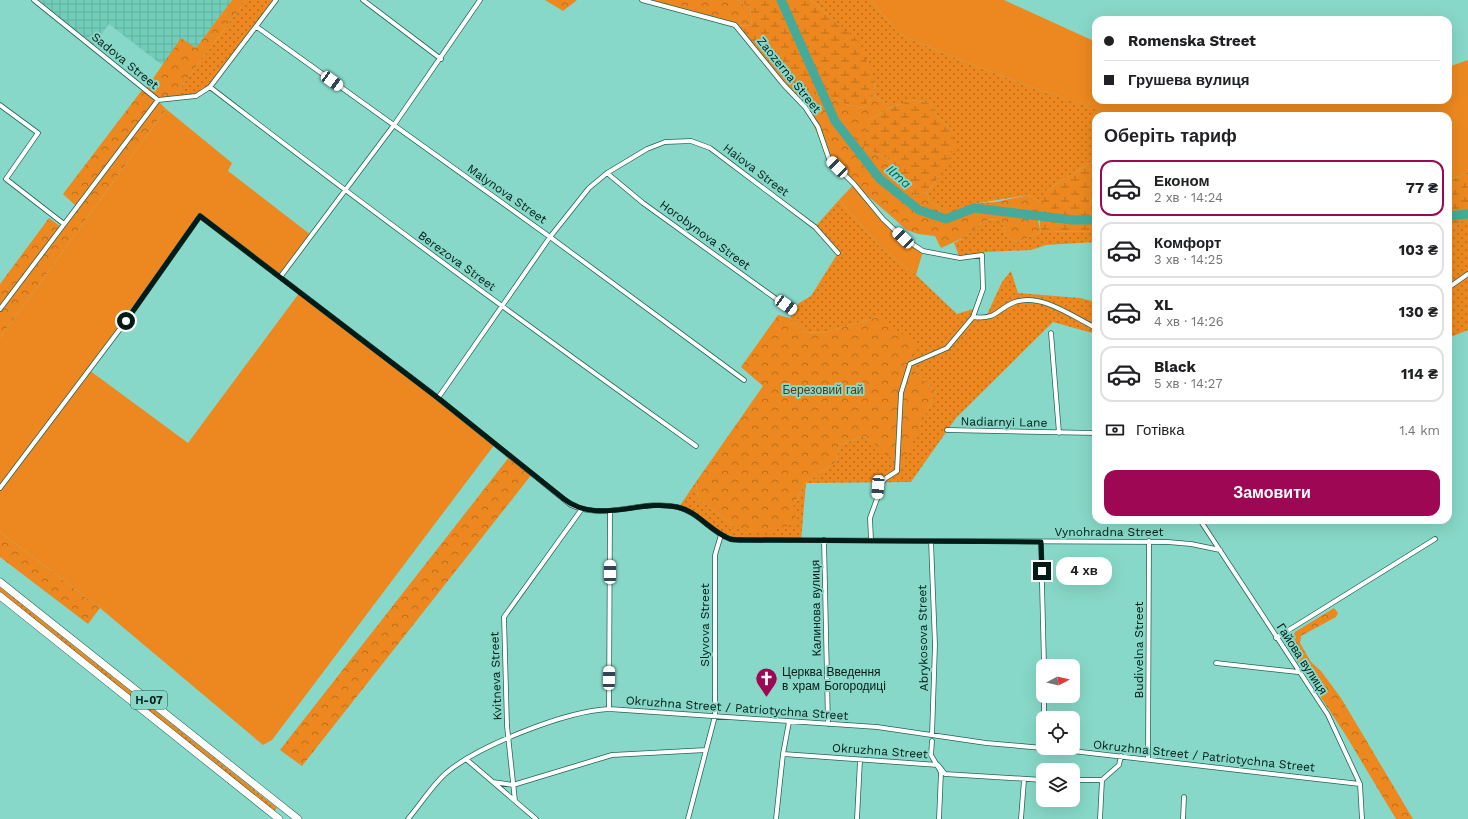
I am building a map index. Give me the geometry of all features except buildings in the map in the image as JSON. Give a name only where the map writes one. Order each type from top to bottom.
[{"type":"main road","name":"Н-07","points":[[0,582],[298,819]]},
{"type":"main road","name":"Н-07","points":[[0,596],[279,819]]},
{"type":"street","name":"Sadova Street","points":[[0,309],[158,100],[34,0]]},
{"type":"street","points":[[158,100],[196,96],[210,87],[276,0]]},
{"type":"street","points":[[363,0],[441,59]]},
{"type":"street","points":[[281,276],[343,190],[394,125],[441,59],[480,0]]},
{"type":"street","name":"Zaozerna Street","points":[[642,0],[735,25],[783,84],[805,107],[818,127],[829,159],[854,184],[883,219],[903,238],[923,251],[960,258],[982,255],[983,289],[973,317]]},
{"type":"street","name":"Malynova Street","points":[[257,27],[550,237],[744,380]]},
{"type":"street","name":"Berezova Street","points":[[210,87],[343,190],[502,307],[696,446]]},
{"type":"street","points":[[0,105],[38,133],[6,179],[64,224]]},
{"type":"street","name":"Haiova Street","points":[[607,173],[647,149],[664,142],[691,141],[710,148],[815,227],[838,253]]},
{"type":"street","points":[[438,398],[550,237],[589,188],[607,173]]},
{"type":"street","name":"Horobynova Street","points":[[607,173],[643,202],[794,311]]},
{"type":"street","name":"Vynohradna Street","points":[[0,488],[126,321],[200,216],[438,398],[556,494],[581,510],[600,512],[655,504],[679,507],[689,512],[721,534],[731,539],[745,540],[1041,542],[1149,541],[1191,544],[1220,550]]},
{"type":"street","points":[[1452,285],[1468,274]]},
{"type":"street","points":[[871,540],[870,518],[878,496],[878,487],[886,478],[897,471],[901,393],[910,364],[947,348],[973,317],[986,319],[1014,302],[1026,300],[1043,303],[1092,326]]},
{"type":"street","name":"Nadiarnyi Lane","points":[[1051,333],[1059,433]]},
{"type":"street","name":"Nadiarnyi Lane","points":[[947,430],[1092,433]]},
{"type":"street","name":"Kvitneva Street","points":[[515,801],[510,738],[507,726],[504,617],[581,510]]},
{"type":"street","points":[[608,709],[610,510]]},
{"type":"street","name":"Гайова вулиця","points":[[1203,524],[1298,672],[1328,715],[1360,784],[1362,819]]},
{"type":"street","name":"Slyvova Street","points":[[688,819],[715,716],[715,555],[721,534]]},
{"type":"street","points":[[1276,638],[1435,539]]},
{"type":"street","name":"Калинова вулиця","points":[[824,540],[828,724]]},
{"type":"street","name":"Abrykosova Street","points":[[931,541],[935,645],[932,734]]},
{"type":"street","name":"Budivelna Street","points":[[1148,759],[1149,541]]},
{"type":"street","points":[[1041,542],[1044,659]]},
{"type":"street","points":[[1216,663],[1298,672]]},
{"type":"street","name":"Okruzhna Street / Patriotychna Street","points":[[408,819],[445,775],[466,759],[539,726],[596,710],[608,709],[877,727],[986,743],[1036,747]]},
{"type":"street","points":[[776,819],[783,754],[789,722]]},
{"type":"street","points":[[932,741],[931,755],[938,765],[941,777],[939,819]]},
{"type":"street","points":[[493,782],[513,785],[612,755],[706,750]]},
{"type":"street","name":"Okruzhna Street / Patriotychna Street","points":[[1080,752],[1360,784]]},
{"type":"street","name":"Okruzhna Street","points":[[783,754],[938,765],[945,774],[1036,780]]},
{"type":"street","points":[[1080,780],[1102,780],[1119,765],[1121,756]]},
{"type":"street","points":[[466,759],[536,819]]},
{"type":"street","points":[[857,819],[860,760]]},
{"type":"street","points":[[1021,819],[1024,780]]},
{"type":"street","points":[[1100,819],[1102,780]]},
{"type":"street","points":[[1183,819],[1184,797]]},
{"type":"shaded area","points":[[34,0],[232,0],[196,48],[170,56],[162,65],[109,24],[92,47]]},
{"type":"green space","points":[[232,0],[246,0],[172,99],[158,101],[166,109],[0,338],[0,284],[49,218],[61,227],[76,206],[63,194],[142,90],[145,90],[181,38],[196,48]]},
{"type":"green space","points":[[246,0],[276,0],[210,87],[196,96],[172,99]]},
{"type":"green space","points":[[545,0],[577,0],[563,11]]},
{"type":"green space","points":[[642,0],[738,0],[750,8],[752,26],[735,25]]},
{"type":"green space","points":[[738,0],[811,0],[858,41],[875,80],[874,95],[863,108],[848,105],[834,98],[824,98],[813,94],[805,107],[735,25],[752,26],[750,8]]},
{"type":"green space","points":[[811,0],[871,0],[899,34],[960,60],[1034,88],[1108,112],[1092,112],[1092,162],[1044,192],[1044,204],[1029,195],[978,203],[962,209],[943,209],[929,201],[927,192],[940,176],[952,130],[937,116],[930,103],[911,100],[892,107],[874,95],[875,80],[844,29]]},
{"type":"green space","points":[[871,0],[1004,0],[1092,40],[1092,104],[1452,104],[1452,66],[1468,60],[1468,172],[1452,180],[1452,112],[1107,112],[1034,88],[960,60],[899,34]]},
{"type":"green space","points":[[813,94],[824,98],[834,98],[848,105],[863,108],[874,95],[892,107],[869,120],[864,148],[887,158],[915,195],[927,192],[929,201],[943,209],[962,209],[978,203],[996,202],[1029,195],[1044,204],[1038,221],[1041,232],[1017,242],[1006,236],[1001,219],[985,220],[965,237],[941,248],[935,236],[918,234],[907,230],[854,184],[829,159],[805,107]]},
{"type":"green space","points":[[911,100],[930,103],[937,116],[952,130],[956,145],[940,176],[927,192],[915,195],[887,158],[864,148],[863,139],[869,120],[892,107]]},
{"type":"green space","points":[[166,109],[232,163],[228,171],[311,235],[281,276],[200,217],[124,318],[89,370],[188,443],[300,292],[495,444],[272,740],[263,745],[100,608],[0,532],[0,338]]},
{"type":"green space","points":[[1092,162],[1092,231],[1041,232],[1040,217],[1044,192]]},
{"type":"green space","points":[[1468,172],[1468,220],[1463,220],[1452,230],[1452,180]]},
{"type":"green space","points":[[854,184],[890,226],[923,251],[916,275],[881,248],[839,200]]},
{"type":"green space","points":[[839,200],[881,248],[916,275],[957,314],[976,308],[973,317],[985,319],[1002,282],[1011,271],[1018,293],[1080,298],[1092,301],[1092,333],[1053,322],[956,418],[911,482],[806,483],[801,541],[731,539],[679,507],[696,482],[698,499],[738,529],[793,507],[805,483],[836,462],[839,445],[865,436],[901,466],[936,392],[914,370],[878,317],[826,332],[806,333],[790,318],[799,303],[811,296],[838,253],[815,227]]},
{"type":"green space","points":[[1001,219],[1006,236],[1017,242],[1041,232],[1092,231],[1092,242],[1046,245],[1031,250],[985,252],[982,255],[960,258],[954,243],[965,237],[985,220]]},
{"type":"green space","points":[[1463,220],[1468,220],[1468,330],[1452,336],[1452,230]]},
{"type":"green space","name":"Березовий гай","points":[[778,315],[790,318],[806,333],[826,332],[878,317],[915,343],[914,370],[936,392],[901,467],[865,436],[839,445],[836,462],[805,483],[793,507],[797,523],[762,533],[738,529],[698,499],[696,482],[763,386],[741,367]]},
{"type":"green space","points":[[510,456],[532,474],[302,766],[280,750]]},
{"type":"green space","points":[[0,532],[100,608],[88,624],[0,557]]},
{"type":"green space","points":[[0,587],[277,808],[274,811],[0,592]]},
{"type":"green space","points":[[1334,608],[1338,613],[1336,617],[1301,636],[1300,643],[1311,662],[1321,671],[1341,698],[1413,819],[1396,819],[1345,734],[1287,646],[1295,632]]},
{"type":"waterway","name":"Ilma","points":[[781,0],[835,121],[880,179],[919,210],[946,219],[974,208],[1072,220],[1092,220]]},
{"type":"waterway","name":"Ilma","points":[[1452,216],[1468,214]]},
{"type":"place","name":"Церква Введення в храм Богородиці","points":[[766,698]]},
{"type":"route","points":[[126,321],[200,216],[438,398],[571,505],[581,510],[600,512],[655,504],[679,507],[689,512],[721,534],[731,539],[745,540],[1041,542],[1042,571]]}]
